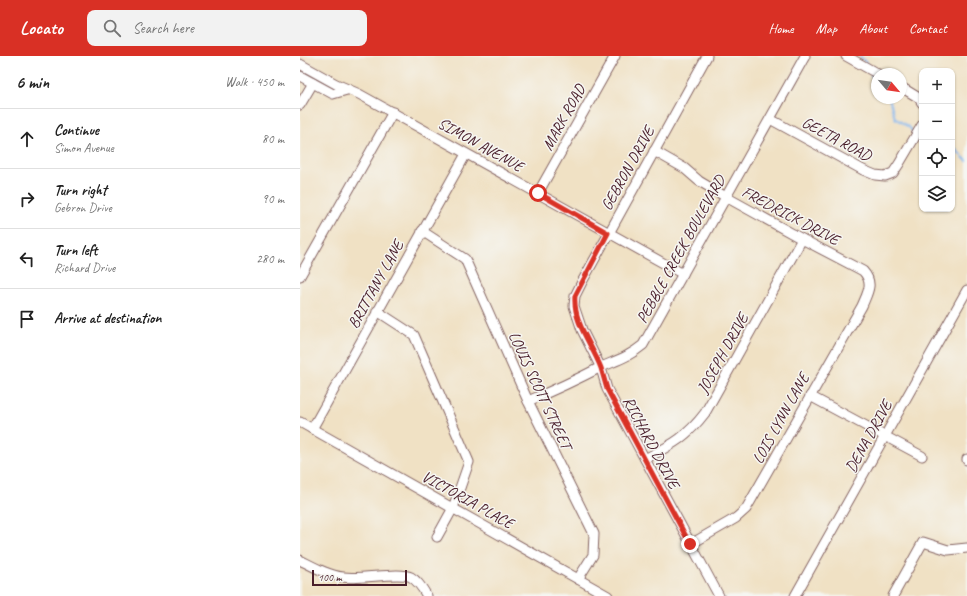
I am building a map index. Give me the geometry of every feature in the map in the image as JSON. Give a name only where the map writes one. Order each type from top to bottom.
[{"type":"street","name":"MARK ROAD","points":[[538,193],[615,56]]},
{"type":"street","name":"GEBRON DRIVE","points":[[575,296],[608,233],[707,56]]},
{"type":"street","name":"PEBBLE CREEK BOULEVARD","points":[[528,401],[627,357],[643,345],[806,56]]},
{"type":"street","points":[[846,56],[871,70]]},
{"type":"street","name":"SIMON AVENUE","points":[[300,64],[347,90],[359,94],[393,112],[683,274]]},
{"type":"street","name":"SIMON AVENUE","points":[[300,76],[333,94],[347,90]]},
{"type":"street","points":[[300,105],[313,83]]},
{"type":"street","points":[[907,91],[919,98]]},
{"type":"street","points":[[300,276],[393,112]]},
{"type":"street","name":"GEETA ROAD","points":[[770,119],[863,170],[875,175],[885,176],[892,174],[919,130]]},
{"type":"street","name":"FREDRICK DRIVE","points":[[654,152],[684,168],[699,181],[726,197],[863,271],[868,276],[870,283]]},
{"type":"street","name":"BRITTANY LANE","points":[[312,429],[466,154]]},
{"type":"street","name":"LOUIS SCOTT STREET","points":[[422,231],[465,260],[528,401],[594,534],[593,555],[578,579]]},
{"type":"street","name":"JOSEPH DRIVE","points":[[645,459],[688,434],[705,413],[802,239]]},
{"type":"street","name":"LOIS LYNN LANE","points":[[690,544],[736,518],[746,509],[862,306],[870,283]]},
{"type":"street","name":"DENA DRIVE","points":[[795,596],[967,290]]},
{"type":"street","name":"RICHARD DRIVE","points":[[575,296],[574,306],[582,330],[601,368],[607,389],[719,596]]},
{"type":"street","points":[[377,311],[414,335],[469,462],[453,508],[437,537]]},
{"type":"street","points":[[810,396],[922,456]]},
{"type":"street","name":"VICTORIA PLACE","points":[[300,422],[608,596]]},
{"type":"street","points":[[893,596],[922,542],[948,550],[967,548]]},
{"type":"street","points":[[300,560],[327,573],[344,577],[364,578],[403,574],[411,577],[420,584],[427,596]]},
{"type":"waterway","points":[[860,56],[866,63]]},
{"type":"waterway","points":[[891,104],[895,118],[910,128],[914,134]]},
{"type":"waterway","points":[[955,149],[967,161]]},
{"type":"route","points":[[538,193],[608,233],[575,296],[574,306],[582,330],[601,368],[607,389],[690,544]]}]
